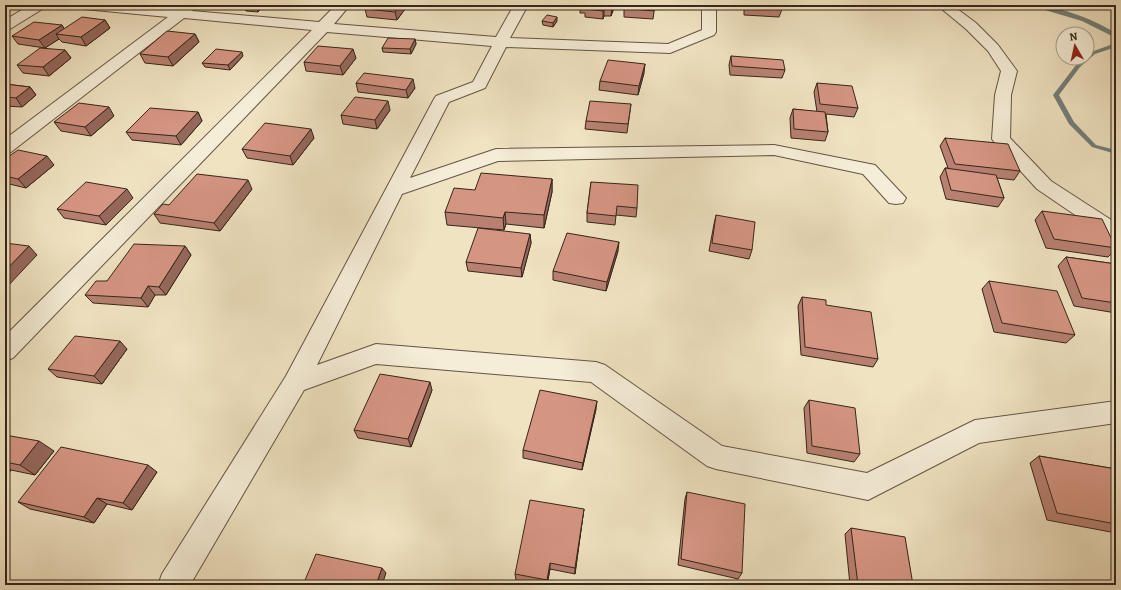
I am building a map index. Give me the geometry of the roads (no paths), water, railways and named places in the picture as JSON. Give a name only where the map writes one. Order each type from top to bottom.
[{"type":"street","points":[[5,26],[39,5]]},
{"type":"street","points":[[84,5],[187,9],[323,27],[502,42],[670,49],[709,32],[709,5]]},
{"type":"street","points":[[5,351],[343,5]]},
{"type":"street","points":[[173,585],[295,383],[442,99],[479,85],[521,5]]},
{"type":"street","points":[[944,5],[971,26],[993,48],[1009,71],[1004,95],[1001,139],[1044,185],[1116,233]]},
{"type":"street","points":[[5,148],[187,9]]},
{"type":"street","points":[[395,190],[496,155],[774,150],[869,169],[896,198]]},
{"type":"street","points":[[295,383],[376,354],[596,372],[716,457],[868,487],[975,432],[1116,412]]},
{"type":"waterway","points":[[1030,5],[1084,19],[1115,35],[1116,45],[1093,53],[1078,66],[1056,95],[1071,123],[1094,146],[1116,152]]}]
